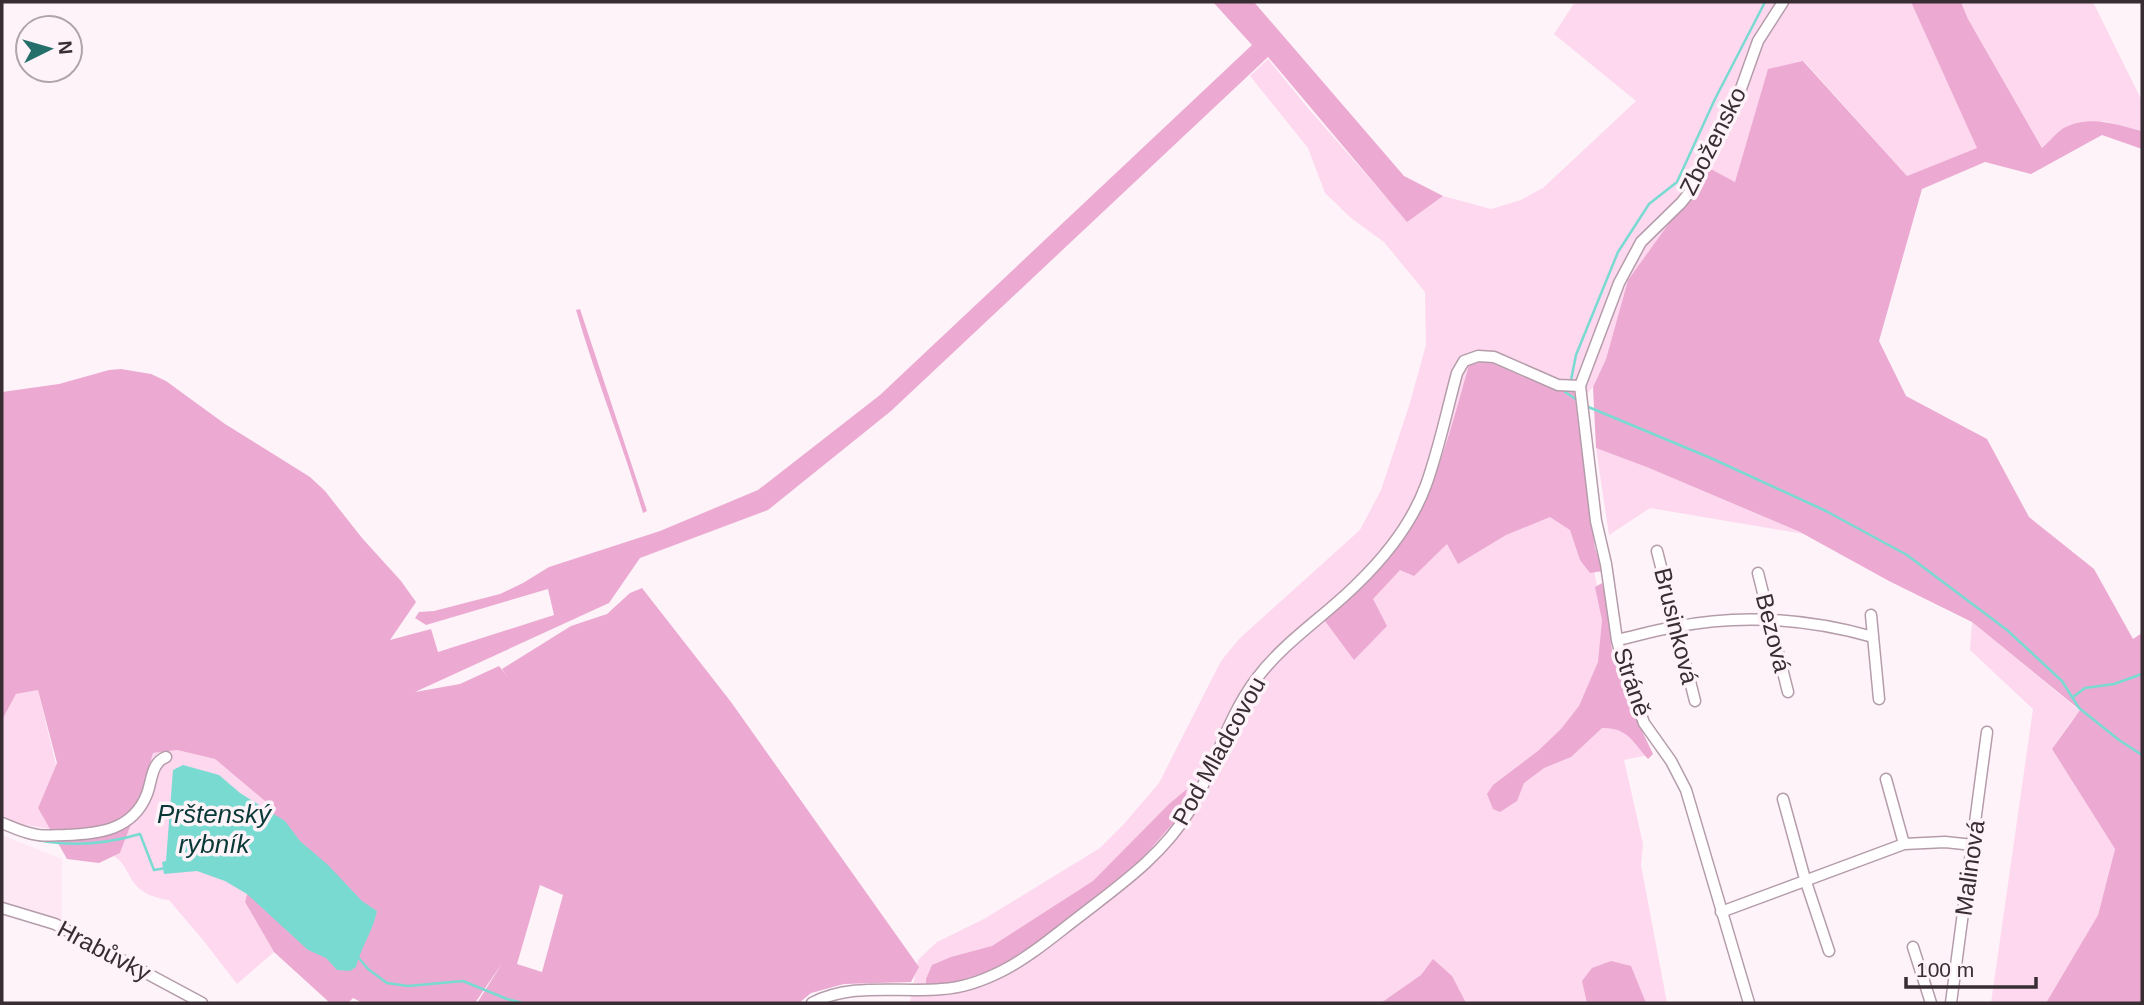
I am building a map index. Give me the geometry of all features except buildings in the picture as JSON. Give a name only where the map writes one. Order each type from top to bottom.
[{"type":"street","name":"Zbožensko","points":[[1580,386],[1631,259],[1641,242],[1689,192],[1738,97],[1758,41],[1783,2]]},
{"type":"street","name":"Pod Mladcovou","points":[[812,1003],[848,992],[943,989],[981,981],[1038,949],[1137,871],[1171,838],[1190,809],[1256,679],[1269,664],[1357,585],[1381,560],[1406,525],[1425,487],[1457,373],[1464,361],[1478,356],[1494,357],[1558,385],[1580,386]]},
{"type":"street","name":"Stráně","points":[[1580,386],[1596,521],[1606,564],[1617,640],[1640,715],[1671,761],[1686,790],[1749,1003]]},
{"type":"street","name":"Brusinková","points":[[1657,551],[1695,701]]},
{"type":"street","name":"Bezová","points":[[1758,573],[1788,692]]},
{"type":"street","points":[[1871,615],[1879,699]]},
{"type":"street","points":[[1617,640],[1677,626],[1745,620],[1825,626],[1873,637]]},
{"type":"street","name":"Malinová","points":[[1951,1003],[1987,732]]},
{"type":"street","points":[[2,823],[35,835],[88,835],[117,827],[142,805],[156,765],[160,759],[166,757]]},
{"type":"street","points":[[1886,779],[1904,844]]},
{"type":"street","points":[[1783,799],[1805,879],[1829,951]]},
{"type":"street","points":[[1721,912],[1904,844],[1945,842],[1973,845]]},
{"type":"street","name":"Hrabůvky","points":[[2,908],[55,924],[202,1003]]},
{"type":"street","points":[[1913,947],[1931,1003]]},
{"type":"shaded area","points":[[1213,2],[1254,2],[1404,176],[1443,196],[1407,222],[1268,57],[891,411],[768,510],[640,558],[609,603],[415,692],[460,684],[499,666],[507,676],[502,669],[571,626],[607,614],[630,593],[642,588],[731,702],[919,967],[911,982],[844,984],[811,993],[799,1003],[477,1003],[503,962],[475,1003],[363,1003],[353,998],[348,1003],[330,1003],[274,952],[245,902],[271,806],[215,759],[177,750],[153,753],[140,801],[120,853],[99,863],[67,859],[38,808],[57,763],[38,690],[16,694],[2,720],[2,392],[59,384],[121,369],[151,374],[166,381],[225,424],[310,477],[325,491],[416,602],[390,640],[431,629],[438,652],[554,615],[548,589],[426,625],[415,618],[419,612],[434,611],[500,594],[549,567],[660,531],[758,490],[880,395],[1252,45]],"holes":[[[540,885],[563,895],[542,972],[517,964]]]},
{"type":"shaded area","points":[[1575,2],[1911,2],[1978,148],[1907,176],[1804,61],[1735,182],[1709,169],[1628,280],[1606,359],[1593,387],[1573,409],[1590,542],[1606,630],[1618,673],[1653,754],[1624,760],[1643,844],[1641,865],[1667,1003],[892,1003],[910,1002],[918,960],[937,942],[984,919],[1100,848],[1124,824],[1159,783],[1221,661],[1240,638],[1360,530],[1381,490],[1426,345],[1425,292],[1384,242],[1351,218],[1325,193],[1308,148],[1250,76],[1268,59],[1407,221],[1443,196],[1491,209],[1521,200],[1543,188],[1636,101],[1554,34]]},
{"type":"shaded area","points":[[1911,2],[1961,2],[1968,19],[2042,148],[2062,129],[2082,122],[2102,122],[2142,131],[2142,149],[2102,135],[2031,174],[1985,162],[1922,189],[1879,341],[1906,396],[1987,439],[2029,517],[2094,569],[2133,639],[2142,633],[2142,1003],[2046,1003],[2098,915],[2115,849],[2052,749],[2080,710],[1972,622],[1889,581],[1800,532],[1596,448],[1593,387],[1606,359],[1628,280],[1709,168],[1735,182],[1768,69],[1803,61],[1907,176],[1977,148]]},
{"type":"shaded area","points":[[1961,2],[2093,2],[2142,101],[2142,131],[2104,121],[2060,130],[2043,149],[1968,19]]},
{"type":"shaded area","points":[[580,309],[647,511],[643,513],[584,336],[576,310]]},
{"type":"shaded area","points":[[1487,361],[1554,390],[1574,391],[1595,548],[1603,571],[1590,573],[1580,560],[1570,530],[1550,517],[1506,535],[1458,564],[1447,544],[1414,576],[1400,570],[1373,599],[1387,626],[1354,660],[1322,617],[1379,569],[1412,524],[1436,473],[1469,365]]},
{"type":"shaded area","points":[[1596,448],[1804,534],[1650,508],[1609,535]]},
{"type":"shaded area","points":[[1602,583],[1612,650],[1632,710],[1653,754],[1648,759],[1624,733],[1602,728],[1571,757],[1544,768],[1524,783],[1517,801],[1500,812],[1493,809],[1487,794],[1493,785],[1538,751],[1561,729],[1579,706],[1598,662],[1602,620],[1595,587]]},
{"type":"shaded area","points":[[1972,622],[2080,711],[2052,749],[2115,849],[2098,915],[2046,1003],[1991,1003],[2033,709],[1970,650]]},
{"type":"shaded area","points":[[38,690],[56,765],[38,808],[50,829],[20,824],[2,817],[2,720],[16,694]]},
{"type":"shaded area","points":[[177,750],[215,759],[271,806],[245,902],[274,952],[237,984],[169,900],[154,897],[141,890],[114,856],[120,853],[140,802],[153,753]]},
{"type":"shaded area","points":[[1187,789],[1181,814],[1139,862],[1065,925],[995,969],[946,985],[926,986],[932,965],[992,946],[1093,881]]},
{"type":"shaded area","points":[[2,835],[62,859],[62,919],[54,920],[2,905]]},
{"type":"shaded area","points":[[1433,959],[1452,976],[1466,1003],[1381,1003],[1421,975]]},
{"type":"shaded area","points":[[1611,961],[1631,966],[1646,1003],[1587,1003],[1582,981],[1592,968]]},
{"type":"water","name":"Prštenský rybník","points":[[183,765],[219,775],[240,793],[285,821],[300,841],[328,865],[362,901],[377,911],[356,967],[350,971],[337,970],[326,958],[308,950],[247,894],[225,881],[197,871],[164,874],[162,862],[166,861],[173,770]]},
{"type":"waterway","points":[[1571,380],[1576,355],[1618,252],[1649,204],[1677,182],[1715,99],[1765,2]]},
{"type":"waterway","points":[[1565,392],[1577,400]]},
{"type":"waterway","points":[[1586,406],[1713,459],[1826,511],[1907,555],[2007,630],[2062,681],[2079,708],[2142,755]]},
{"type":"waterway","points":[[2073,697],[2085,688],[2114,684],[2142,674]]},
{"type":"waterway","points":[[38,840],[89,843],[140,834],[154,870],[166,868]]},
{"type":"waterway","points":[[357,956],[368,969],[387,983],[408,986],[463,981],[523,1003]]}]
